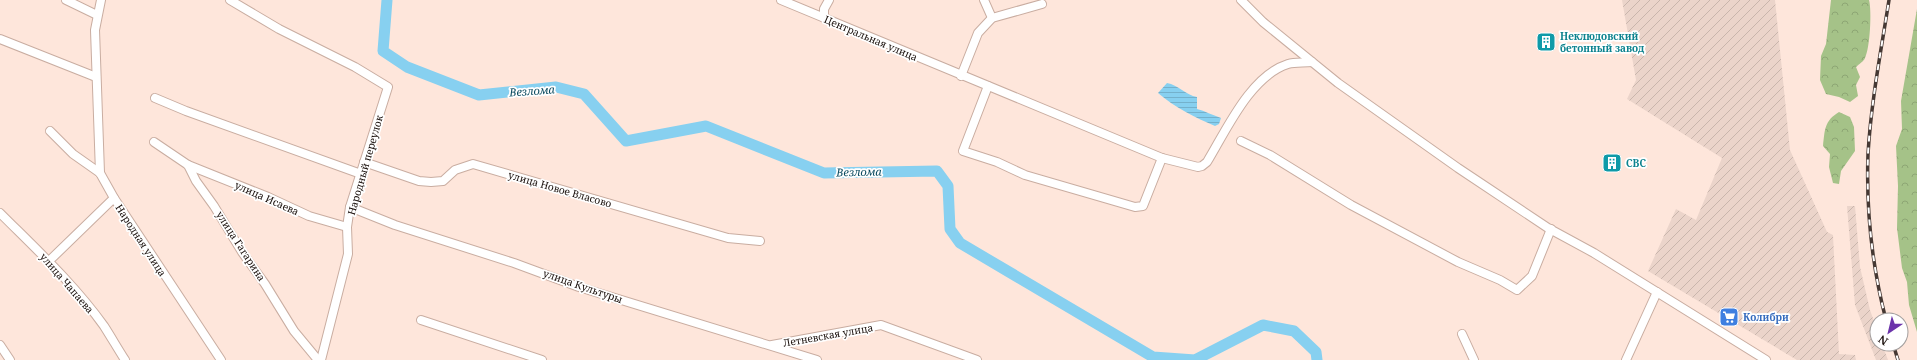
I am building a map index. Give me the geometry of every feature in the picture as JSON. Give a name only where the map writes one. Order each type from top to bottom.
[{"type":"street","points":[[66,0],[97,15]]},
{"type":"street","points":[[100,173],[95,30],[101,0]]},
{"type":"street","name":"Народный переулок","points":[[230,0],[279,29],[355,67],[388,87],[350,208],[348,254],[320,360]]},
{"type":"street","name":"Центральная улица","points":[[781,0],[961,76],[1162,158],[1198,167],[1205,165],[1242,104],[1272,71],[1288,64],[1312,62]]},
{"type":"street","points":[[823,0],[824,18]]},
{"type":"street","points":[[824,9],[829,0]]},
{"type":"street","points":[[984,0],[992,18]]},
{"type":"street","points":[[1241,0],[1258,18],[1338,83],[1499,197],[1657,292],[1766,360]]},
{"type":"street","points":[[961,76],[978,32],[992,18],[1042,4]]},
{"type":"street","points":[[0,39],[96,77]]},
{"type":"street","points":[[988,86],[963,151],[997,162],[1025,175],[1135,207],[1143,206],[1162,158]]},
{"type":"street","points":[[155,98],[193,114],[360,174]]},
{"type":"street","name":"Народная улица","points":[[50,131],[73,154],[100,173],[114,198],[220,360]]},
{"type":"street","points":[[1241,141],[1270,156],[1351,205],[1458,262],[1500,280],[1517,290],[1532,276],[1551,229]]},
{"type":"street","name":"улица Гагарина","points":[[154,142],[188,165],[242,252],[266,284],[294,331],[320,360]]},
{"type":"street","name":"улица Новое Власово","points":[[364,162],[419,181],[431,182],[443,181],[455,170],[473,164],[728,238],[760,241]]},
{"type":"street","name":"улица Исаева","points":[[188,165],[268,197],[309,216],[348,227]]},
{"type":"street","points":[[49,261],[114,198]]},
{"type":"street","name":"улица Культуры","points":[[350,208],[395,225],[514,263],[579,287],[817,360]]},
{"type":"street","name":"улица Чапаева","points":[[0,213],[49,261],[104,327],[124,360]]},
{"type":"street","points":[[1626,360],[1657,292]]},
{"type":"street","points":[[421,320],[542,360]]},
{"type":"street","name":"Летневская улица","points":[[769,345],[881,325],[977,360]]},
{"type":"street","points":[[1462,334],[1474,360]]},
{"type":"street","points":[[0,345],[10,360]]},
{"type":"shaded area","name":"Колибри","points":[[1622,0],[1775,0],[1790,150],[1827,232],[1833,235],[1839,354],[1855,355],[1856,360],[1797,360],[1648,271],[1676,209],[1696,220],[1722,158],[1627,99],[1636,80]]},
{"type":"shaded area","points":[[1847,206],[1855,206],[1860,267],[1871,312],[1869,312],[1869,342],[1855,305]]},
{"type":"shaded area","points":[[1873,352],[1885,352],[1888,360],[1876,360]]},
{"type":"green space","points":[[1831,0],[1869,0],[1870,5],[1867,53],[1863,61],[1856,67],[1860,77],[1856,85],[1858,96],[1850,102],[1839,97],[1826,94],[1820,80],[1821,56],[1826,44]]},
{"type":"green space","points":[[1917,9],[1917,332],[1909,305],[1907,282],[1902,268],[1897,228],[1898,186],[1896,146],[1902,129],[1901,101]]},
{"type":"green space","points":[[1839,112],[1850,117],[1854,127],[1855,151],[1841,171],[1839,184],[1833,183],[1829,167],[1830,154],[1823,146],[1826,126],[1830,119]]},
{"type":"water","points":[[1167,83],[1197,97],[1197,109],[1221,118],[1219,124],[1215,126],[1200,119],[1164,98],[1158,93]]},
{"type":"waterway","name":"Везлома","points":[[387,0],[383,51],[407,67],[479,95],[556,87],[584,94],[626,141],[706,126],[824,173],[937,171],[948,186],[950,229],[960,243],[1153,357],[1195,360],[1263,325],[1294,331],[1316,352],[1317,360]]},
{"type":"railway","points":[[1884,312],[1871,238],[1868,196],[1868,154],[1871,115],[1889,0]]},
{"type":"railway","points":[[1896,352],[1898,360]]},
{"type":"place","name":"Неклюдовский бетонный завод","points":[[1546,42]]},
{"type":"place","name":"СВС","points":[[1612,163]]},
{"type":"place","name":"Колибри","points":[[1729,317]]}]
